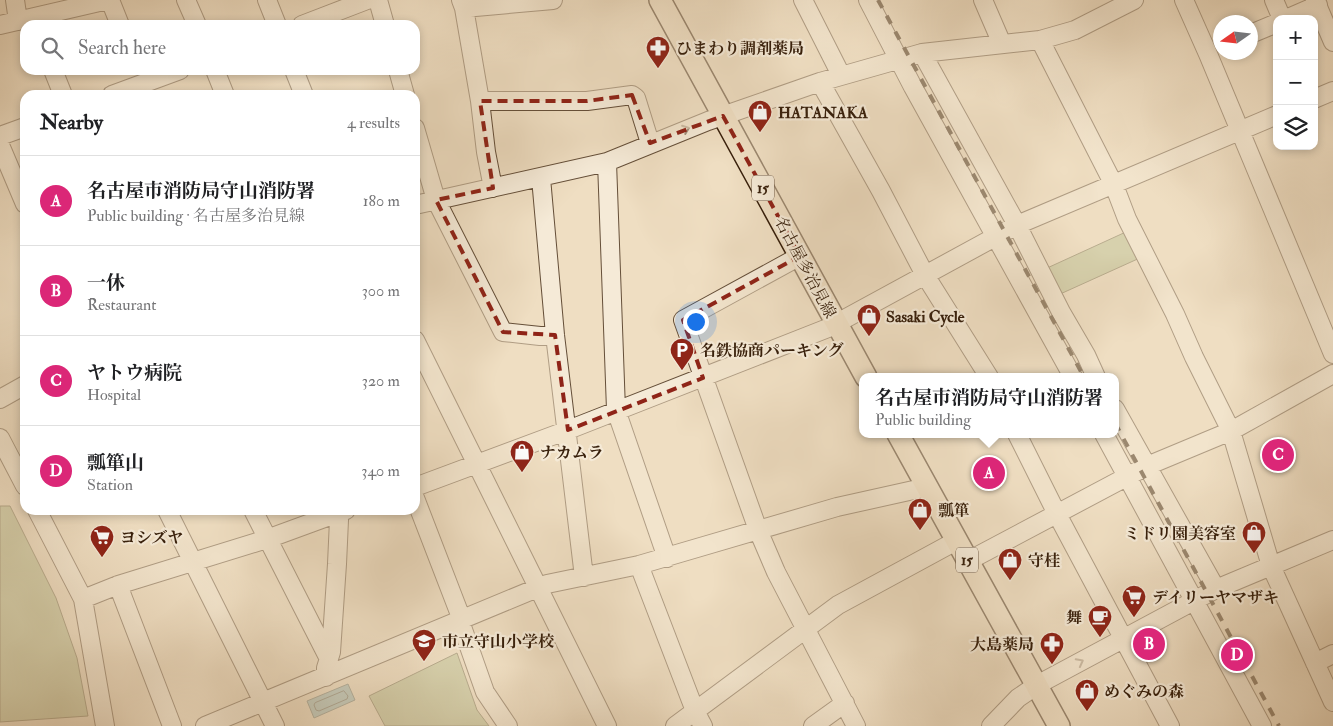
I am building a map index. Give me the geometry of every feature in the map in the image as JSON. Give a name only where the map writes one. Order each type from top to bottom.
[{"type":"main road","name":"名古屋多治見線","points":[[660,0],[864,373]]},
{"type":"main road","name":"15","points":[[900,438],[1059,726]]},
{"type":"street","points":[[15,0],[26,20]]},
{"type":"street","points":[[31,20],[109,0],[118,20]]},
{"type":"street","points":[[186,0],[195,20]]},
{"type":"street","points":[[267,0],[275,20]]},
{"type":"street","points":[[315,20],[367,0]]},
{"type":"street","points":[[378,0],[384,20]]},
{"type":"street","points":[[493,188],[463,4],[553,0]]},
{"type":"street","points":[[803,0],[841,75]]},
{"type":"street","points":[[868,0],[898,60],[1071,373]]},
{"type":"street","points":[[983,0],[1002,44]]},
{"type":"street","points":[[420,204],[607,162],[650,143],[820,82],[922,53],[1040,40],[1076,30],[1134,0]]},
{"type":"street","points":[[1184,0],[1333,354]]},
{"type":"street","points":[[1274,0],[1280,15]]},
{"type":"street","points":[[1294,15],[1316,3],[1333,42]]},
{"type":"street","points":[[0,24],[20,22]]},
{"type":"street","points":[[1258,31],[1273,25]]},
{"type":"street","points":[[1040,40],[1114,185],[1127,219],[1231,431],[1271,566],[1333,702]]},
{"type":"street","points":[[922,53],[1017,225],[1094,373]]},
{"type":"street","points":[[55,75],[62,90]]},
{"type":"street","points":[[125,90],[166,75]]},
{"type":"street","points":[[217,75],[223,90]]},
{"type":"street","points":[[296,75],[302,90]]},
{"type":"street","points":[[399,75],[404,90]]},
{"type":"street","points":[[820,82],[925,275],[986,373]]},
{"type":"street","points":[[1318,97],[1333,91]]},
{"type":"street","points":[[480,101],[587,100],[632,95],[636,98],[650,143]]},
{"type":"street","points":[[420,484],[568,430],[828,328],[1017,225],[1273,117]]},
{"type":"street","points":[[0,136],[20,129]]},
{"type":"street","points":[[0,145],[20,192]]},
{"type":"street","points":[[420,145],[436,200],[503,332],[540,336],[555,335]]},
{"type":"street","points":[[607,162],[616,410],[667,558]]},
{"type":"street","points":[[541,178],[555,335],[568,430],[584,577]]},
{"type":"street","points":[[800,256],[683,320],[758,530],[776,572],[856,726]]},
{"type":"street","points":[[420,350],[607,726]]},
{"type":"street","points":[[968,561],[1147,466],[1231,431],[1333,374]]},
{"type":"street","points":[[0,399],[20,388]]},
{"type":"street","points":[[1119,416],[1216,590]]},
{"type":"street","points":[[0,438],[20,476]]},
{"type":"street","points":[[1019,438],[1056,514],[1170,726]]},
{"type":"street","points":[[1106,438],[1262,726]]},
{"type":"street","points":[[205,726],[538,588],[667,558],[837,507],[927,487]]},
{"type":"street","points":[[420,511],[485,692],[508,726]]},
{"type":"street","points":[[40,515],[83,599],[105,726]]},
{"type":"street","points":[[170,515],[275,726]]},
{"type":"street","points":[[255,515],[329,658]]},
{"type":"street","points":[[83,599],[118,585],[267,539],[330,515]]},
{"type":"street","points":[[326,677],[331,652],[340,515]]},
{"type":"street","points":[[991,726],[1018,698],[1037,685],[1216,590],[1333,540]]},
{"type":"street","points":[[675,726],[699,718],[838,605],[956,541]]},
{"type":"street","points":[[639,565],[699,718]]},
{"type":"street","points":[[118,585],[172,726]]},
{"type":"street","points":[[1315,663],[1333,654]]},
{"type":"street","points":[[813,726],[845,703]]},
{"type":"highlighted area","points":[[632,95],[650,143],[723,116],[800,256],[683,320],[703,378],[568,430],[555,335],[503,332],[436,200],[493,188],[480,101],[587,101]]},
{"type":"green space","points":[[1128,231],[1142,257],[1058,295],[1045,269]]},
{"type":"green space","points":[[0,506],[10,506],[56,598],[77,658],[88,716],[0,722]]},
{"type":"green space","points":[[457,653],[477,710],[489,726],[385,726],[369,696]]},
{"type":"water","points":[[348,684],[355,700],[314,718],[307,701]]},
{"type":"railway","points":[[878,0],[1082,373]]},
{"type":"railway","points":[[1119,430],[1279,726]]},
{"type":"place","name":"ひまわり調剤薬局","points":[[658,69]]},
{"type":"place","name":"HATANAKA","points":[[760,133]]},
{"type":"place","name":"Sasaki Cycle","points":[[869,337]]},
{"type":"place","name":"名鉄協商パーキング","points":[[682,371]]},
{"type":"place","name":"ヤトウ病院","points":[[1278,455]]},
{"type":"place","name":"ナカムラ","points":[[522,473]]},
{"type":"place","name":"名古屋市消防局守山消防署","points":[[989,473]]},
{"type":"place","name":"瓢箪","points":[[920,531]]},
{"type":"place","name":"ミドリ園美容室","points":[[1254,554]]},
{"type":"place","name":"ヨシズヤ","points":[[102,558]]},
{"type":"place","name":"守桂","points":[[1010,581]]},
{"type":"place","name":"デイリーヤマザキ","points":[[1134,618]]},
{"type":"place","name":"舞","points":[[1100,638]]},
{"type":"place","name":"一休","points":[[1149,644]]},
{"type":"place","name":"瓢箪山","points":[[1237,655]]},
{"type":"place","name":"市立守山小学校","points":[[424,662]]},
{"type":"place","name":"大島薬局","points":[[1052,665]]},
{"type":"place","name":"めぐみの森","points":[[1087,712]]}]
